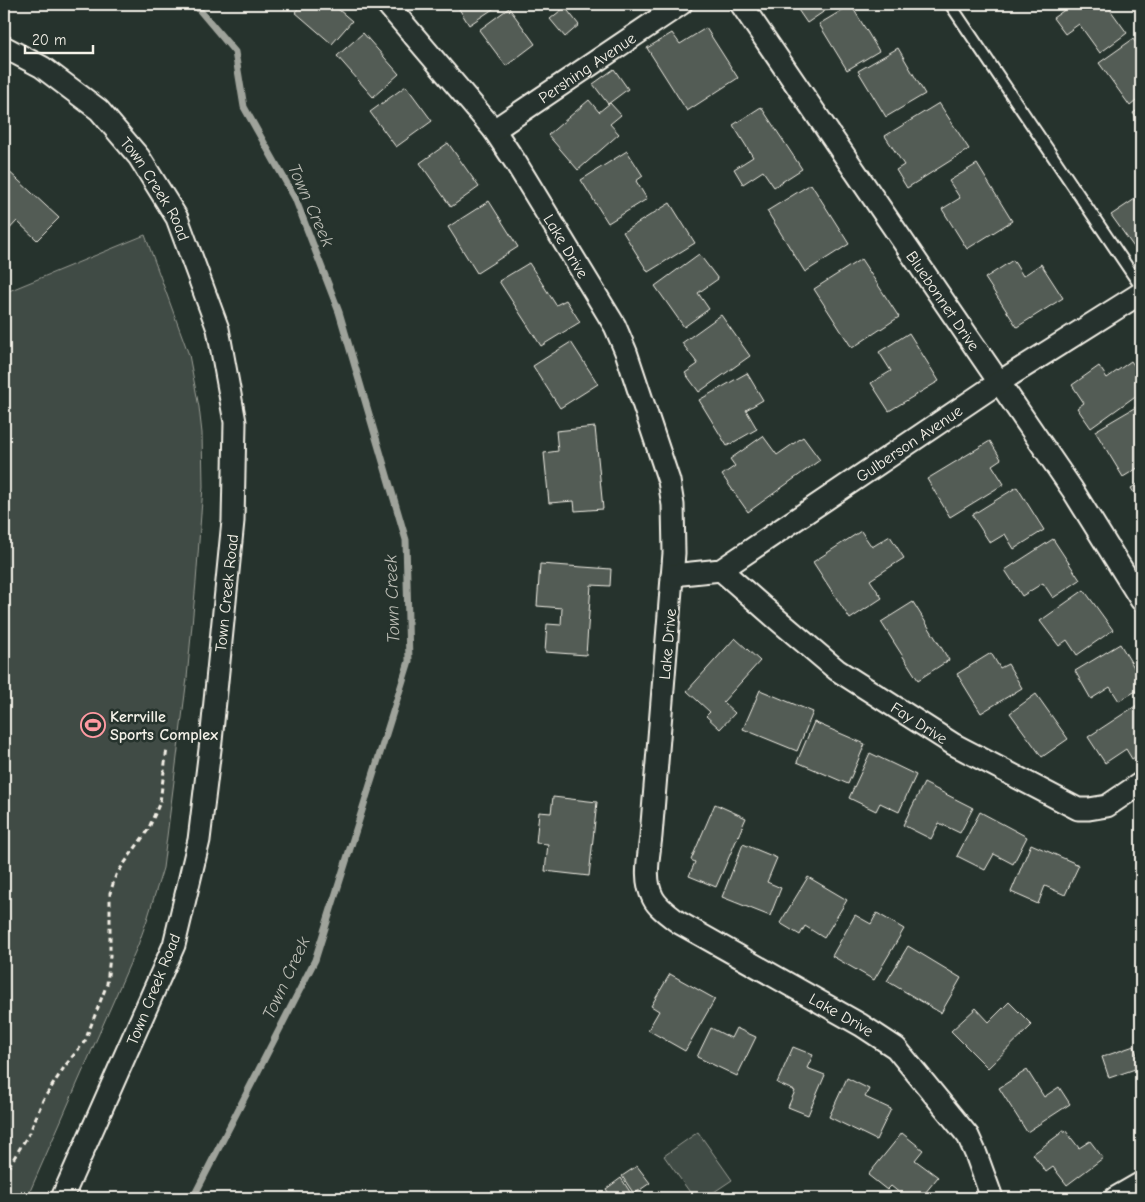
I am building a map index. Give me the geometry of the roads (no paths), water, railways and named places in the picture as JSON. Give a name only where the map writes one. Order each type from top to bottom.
[{"type":"street","name":"Lake Drive","points":[[387,4],[494,130],[516,163],[614,326],[626,352],[669,481],[673,505],[674,553],[647,868],[648,883],[653,898],[664,911],[678,922],[861,1025],[896,1048],[968,1136],[992,1198]]},
{"type":"street","name":"Pershing Avenue","points":[[494,130],[681,4]]},
{"type":"street","name":"Bluebonnet Drive","points":[[741,4],[1072,489],[1141,600]]},
{"type":"street","name":"Town Creek Road","points":[[4,47],[42,67],[99,110],[140,158],[177,218],[218,329],[235,422],[233,521],[211,742],[197,850],[174,945],[62,1198]]},
{"type":"street","name":"Gulberson Avenue","points":[[672,575],[721,570],[998,383],[1141,293]]},
{"type":"street","name":"Fay Drive","points":[[721,570],[837,670],[952,744],[1078,809],[1107,806],[1141,783]]},
{"type":"street","points":[[1115,1198],[1141,1183]]},
{"type":"lane","points":[[950,4],[1141,287]]},
{"type":"waterway","name":"Town Creek","points":[[191,4],[197,7],[235,52],[244,107],[295,198],[339,312],[406,540],[409,661],[315,960],[193,1198]]},
{"type":"place","name":"Kerrville Sports Complex","points":[[93,725]]}]
